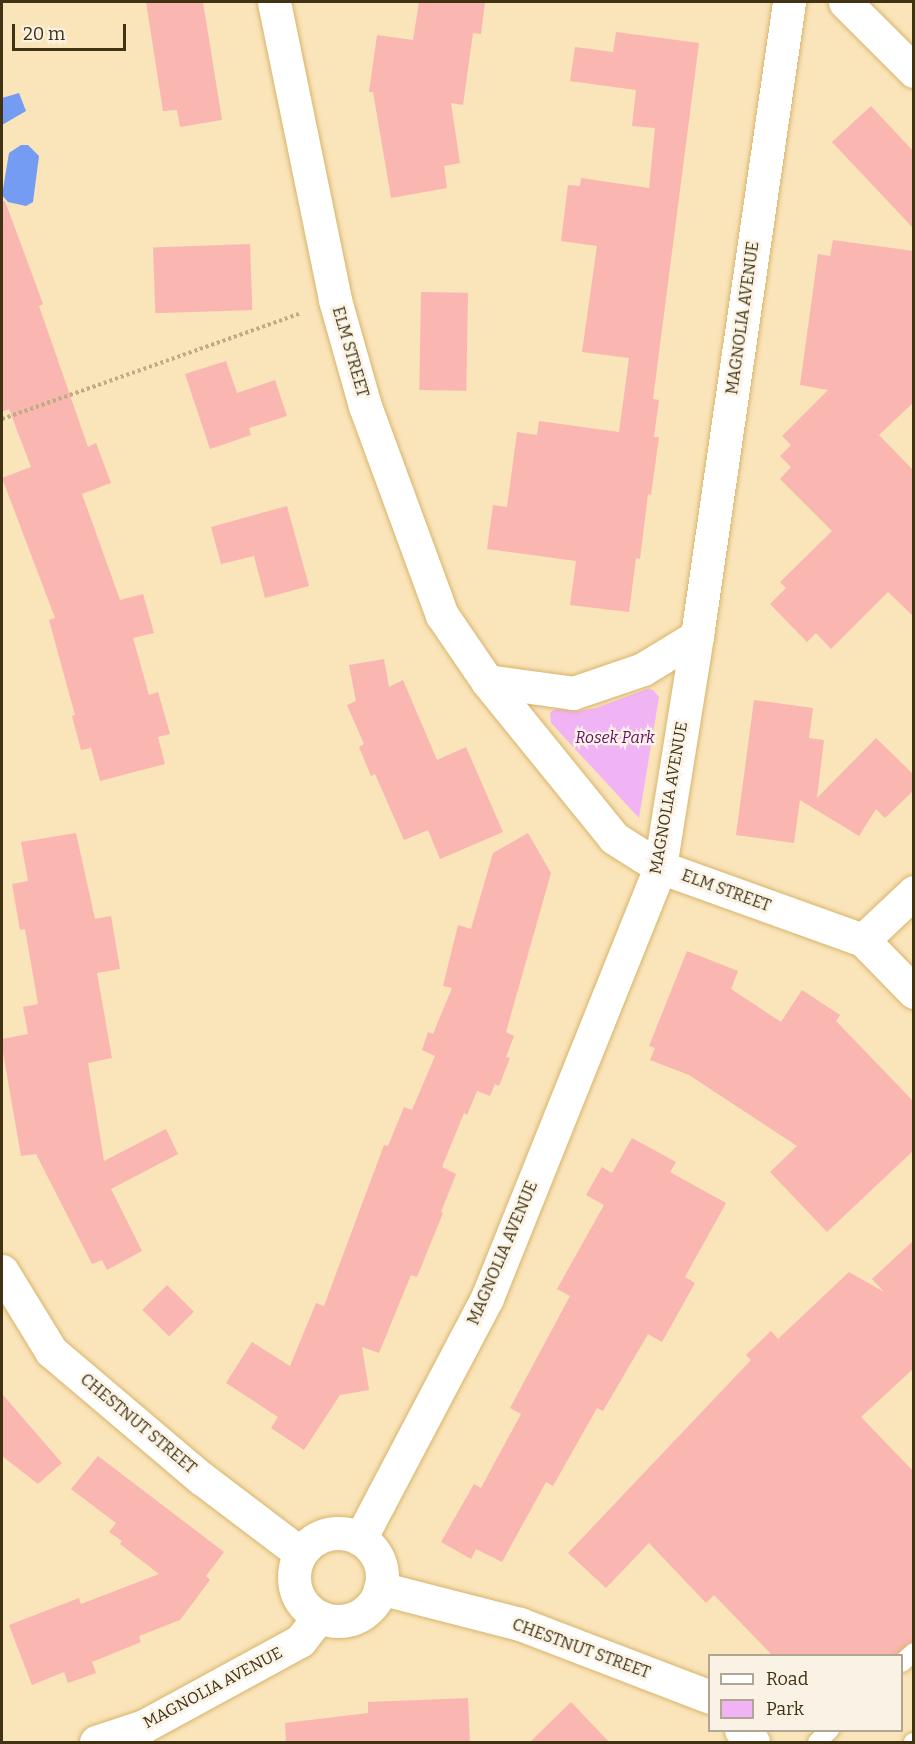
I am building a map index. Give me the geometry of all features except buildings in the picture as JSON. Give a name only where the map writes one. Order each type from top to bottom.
[{"type":"street","name":"ELM STREET","points":[[274,2],[335,300],[365,406],[442,615],[487,681],[614,838],[660,867],[863,940],[914,992]]},
{"type":"street","name":"MAGNOLIA AVENUE","points":[[360,1539],[487,1299],[660,867],[697,636],[789,2]]},
{"type":"street","points":[[845,2],[914,71]]},
{"type":"street","points":[[487,681],[573,693],[643,669],[697,636]]},
{"type":"street","points":[[863,940],[914,892]]},
{"type":"street","name":"CHESTNUT STREET","points":[[2,1271],[51,1351],[201,1478],[300,1553]]},
{"type":"street","points":[[339,1532],[360,1539],[371,1548],[379,1560],[382,1574],[380,1588],[374,1602],[363,1613],[349,1619],[334,1620],[319,1617],[307,1608],[298,1596],[293,1582],[294,1567],[300,1553],[316,1538],[339,1532]]},
{"type":"street","name":"CHESTNUT STREET","points":[[380,1588],[520,1624],[708,1696]]},
{"type":"street","name":"MAGNOLIA AVENUE","points":[[96,1743],[144,1726],[300,1641],[319,1617]]},
{"type":"street","points":[[742,1732],[753,1743]]},
{"type":"lane","points":[[817,1743],[829,1732]]},
{"type":"path","points":[[2,419],[283,319]]},
{"type":"green space","name":"Rosek Park","points":[[647,689],[653,690],[659,697],[639,818],[551,723],[550,713],[555,709],[577,711],[596,708]]},
{"type":"water","points":[[19,93],[26,111],[2,125],[2,98]]},
{"type":"water","points":[[21,145],[28,145],[39,156],[33,202],[26,206],[8,202],[2,195],[9,153]]}]
